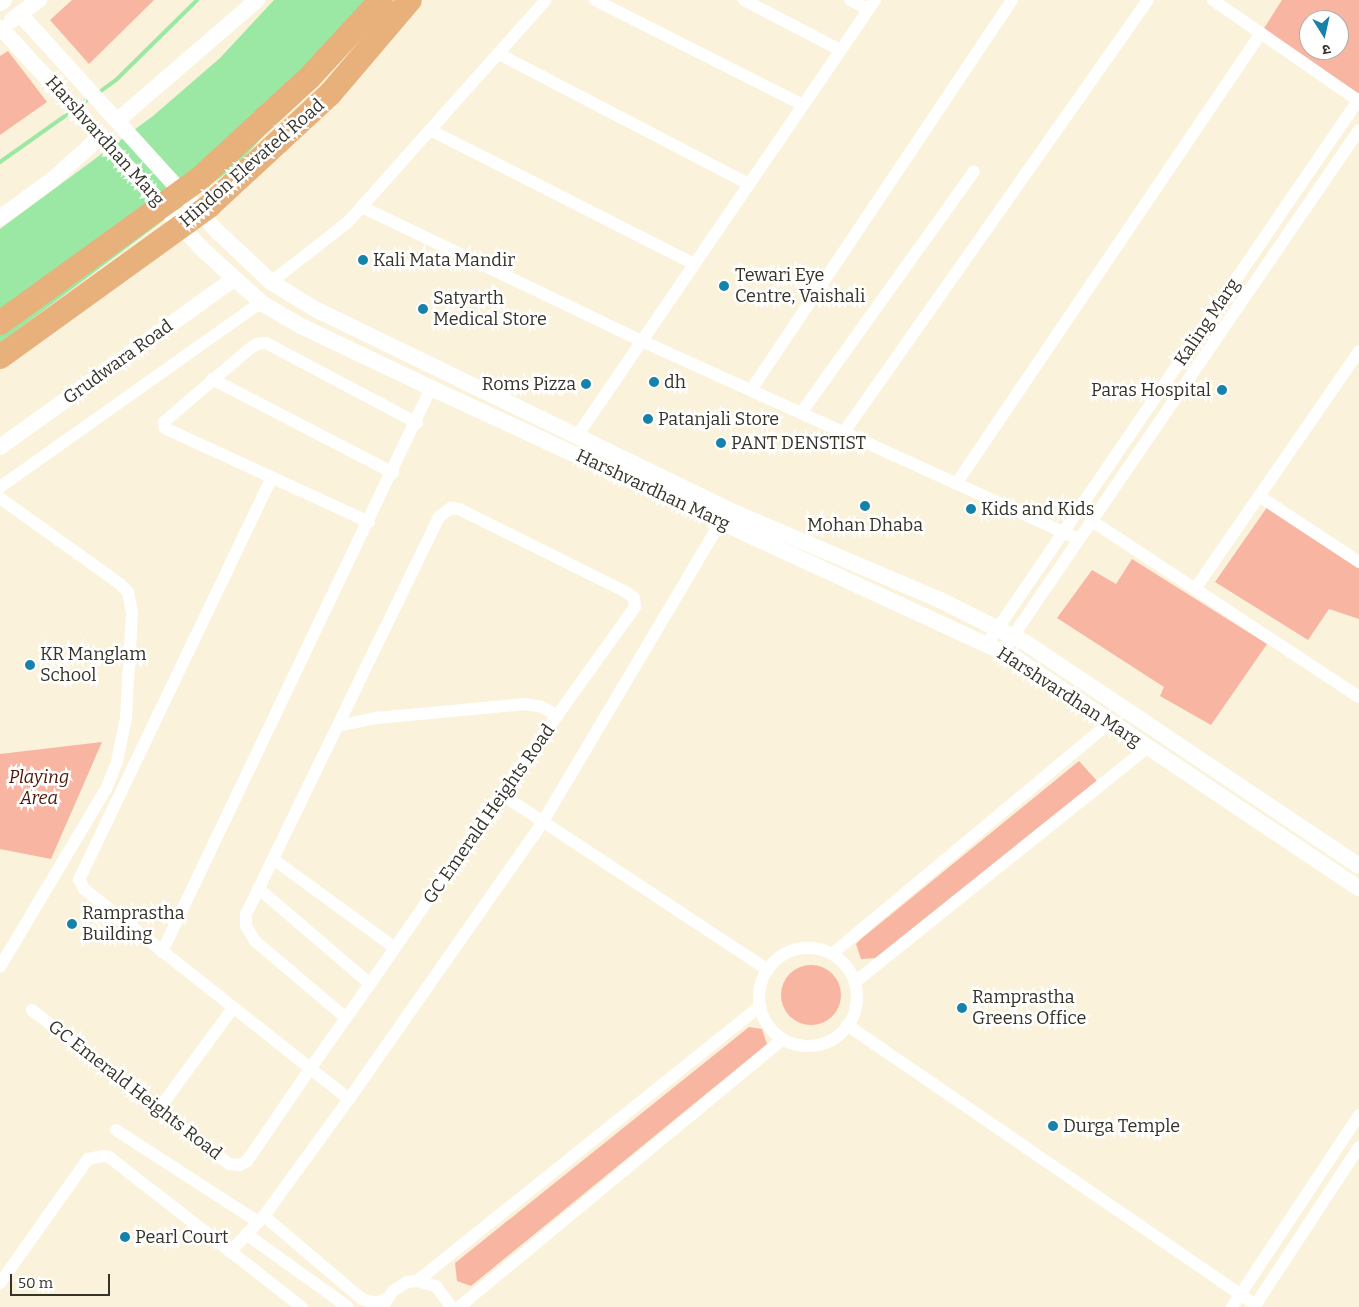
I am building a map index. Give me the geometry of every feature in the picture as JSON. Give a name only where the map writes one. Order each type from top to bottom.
[{"type":"highway","name":"Hindon Elevated Road","points":[[0,323],[199,179],[309,78],[381,0]]},
{"type":"highway","name":"Hindon Elevated Road","points":[[0,357],[209,206],[330,94],[410,0]]},
{"type":"street","points":[[0,3],[4,0]]},
{"type":"street","points":[[1,28],[39,0]]},
{"type":"street","points":[[121,124],[257,0]]},
{"type":"street","points":[[272,282],[334,235],[362,207],[546,0]]},
{"type":"street","points":[[595,0],[803,105]]},
{"type":"street","points":[[744,0],[840,50]]},
{"type":"street","points":[[577,436],[871,5],[850,0]]},
{"type":"street","points":[[751,390],[1012,0]]},
{"type":"street","points":[[844,432],[1148,0]]},
{"type":"street","points":[[1213,0],[1359,100]]},
{"type":"street","name":"Harshvardhan Marg","points":[[20,14],[218,232],[272,282],[313,308],[577,436],[724,516],[1002,652],[1359,888]]},
{"type":"street","name":"Harshvardhan Marg","points":[[1,28],[104,139],[201,248],[261,302],[299,325],[431,388],[724,516],[940,600],[1013,636],[1164,734],[1359,866]]},
{"type":"street","points":[[956,484],[1261,33]]},
{"type":"street","points":[[499,54],[749,184]]},
{"type":"street","name":"Kaling Marg","points":[[986,644],[1359,100]]},
{"type":"street","points":[[430,130],[694,264]]},
{"type":"street","name":"Kaling Marg","points":[[1002,652],[1359,130]]},
{"type":"street","points":[[0,218],[104,139]]},
{"type":"street","points":[[801,413],[974,170]]},
{"type":"street","points":[[362,207],[642,341],[1079,540]]},
{"type":"street","name":"Grudwara Road","points":[[0,447],[235,278]]},
{"type":"street","points":[[0,487],[261,302]]},
{"type":"street","points":[[369,522],[165,428],[167,417],[248,350],[257,344],[266,344],[417,423]]},
{"type":"street","points":[[1195,589],[1359,351]]},
{"type":"street","points":[[212,379],[393,473]]},
{"type":"street","points":[[162,952],[417,423],[431,388]]},
{"type":"street","points":[[272,476],[80,874],[84,889],[349,1099]]},
{"type":"street","points":[[1259,496],[1359,562]]},
{"type":"street","points":[[0,498],[120,584],[128,592],[132,613],[126,718],[117,762],[106,789],[0,968]]},
{"type":"street","points":[[346,1018],[249,934],[246,914],[439,517],[451,508],[634,598],[636,607],[632,615],[558,716]]},
{"type":"street","points":[[230,1252],[261,1219],[349,1099],[542,823],[724,516]]},
{"type":"street","points":[[1092,521],[1359,697]]},
{"type":"street","name":"GC Emerald Heights Road","points":[[32,1010],[229,1164],[240,1166],[247,1161],[501,794],[558,716],[542,707],[525,704],[377,718],[338,726]]},
{"type":"street","points":[[832,954],[1125,709]]},
{"type":"street","points":[[855,982],[1164,734]]},
{"type":"street","points":[[501,794],[542,823],[768,970]]},
{"type":"street","points":[[272,858],[395,948]]},
{"type":"street","points":[[258,888],[370,984]]},
{"type":"street","points":[[818,949],[832,954],[846,966],[855,982],[857,1000],[854,1014],[847,1025],[832,1040],[817,1045],[794,1044],[783,1039],[772,1030],[760,1006],[761,984],[768,970],[774,961],[793,950],[818,949]]},
{"type":"street","points":[[417,1281],[760,1006]]},
{"type":"street","points":[[159,1109],[233,1008]]},
{"type":"street","points":[[847,1025],[1240,1294],[1254,1306],[1359,1148]]},
{"type":"street","points":[[459,1307],[783,1039]]},
{"type":"street","points":[[1232,1307],[1359,1115]]},
{"type":"street","points":[[116,1130],[261,1219],[362,1299],[384,1303],[407,1282],[417,1281],[436,1286],[451,1307]]},
{"type":"street","points":[[0,1283],[88,1159],[95,1156],[109,1157],[302,1307]]},
{"type":"street","points":[[246,1234],[348,1307]]},
{"type":"green space","points":[[72,0],[154,0],[89,64],[50,20]]},
{"type":"green space","points":[[1282,0],[1359,0],[1359,99],[1301,60],[1349,60],[1349,10],[1299,10],[1299,59],[1261,33]]},
{"type":"green space","points":[[8,51],[47,102],[0,135],[0,56]]},
{"type":"green space","points":[[1270,503],[1359,562],[1359,619],[1329,609],[1308,640],[1215,582]]},
{"type":"green space","points":[[1132,559],[1267,644],[1211,725],[1160,696],[1164,687],[1057,618],[1092,570],[1116,584]]},
{"type":"green space","name":"Playing Area","points":[[102,742],[51,859],[0,849],[0,754]]},
{"type":"green space","points":[[1079,761],[1097,781],[876,958],[861,959],[856,944],[861,939]]},
{"type":"green space","points":[[811,965],[828,970],[836,978],[841,995],[836,1012],[828,1020],[811,1025],[794,1020],[786,1012],[781,995],[786,978],[794,970]]},
{"type":"green space","points":[[749,1027],[762,1029],[767,1044],[471,1286],[457,1281],[455,1263]]},
{"type":"shaded area","points":[[274,0],[387,0],[237,165],[0,343],[0,229],[153,116],[220,58]]},
{"type":"waterway","points":[[98,93],[116,80],[197,0]]},
{"type":"waterway","points":[[77,107],[90,98]]},
{"type":"waterway","points":[[0,162],[72,111]]},
{"type":"place","name":"Kali Mata Mandir","points":[[363,260]]},
{"type":"place","name":"Tewari Eye Centre, Vaishali","points":[[724,286]]},
{"type":"place","name":"Satyarth Medical Store","points":[[423,309]]},
{"type":"place","name":"dh","points":[[654,382]]},
{"type":"place","name":"Roms Pizza","points":[[586,384]]},
{"type":"place","name":"Paras Hospital","points":[[1222,390]]},
{"type":"place","name":"Patanjali Store","points":[[648,419]]},
{"type":"place","name":"PANT DENSTIST","points":[[721,443]]},
{"type":"place","name":"Mohan Dhaba","points":[[865,506]]},
{"type":"place","name":"Kids and Kids","points":[[971,509]]},
{"type":"place","name":"KR Manglam School","points":[[30,665]]},
{"type":"place","name":"Ramprastha Building","points":[[72,924]]},
{"type":"place","name":"Ramprastha Greens Office","points":[[962,1008]]},
{"type":"place","name":"Durga Temple","points":[[1053,1126]]},
{"type":"place","name":"Pearl Court","points":[[125,1237]]}]
